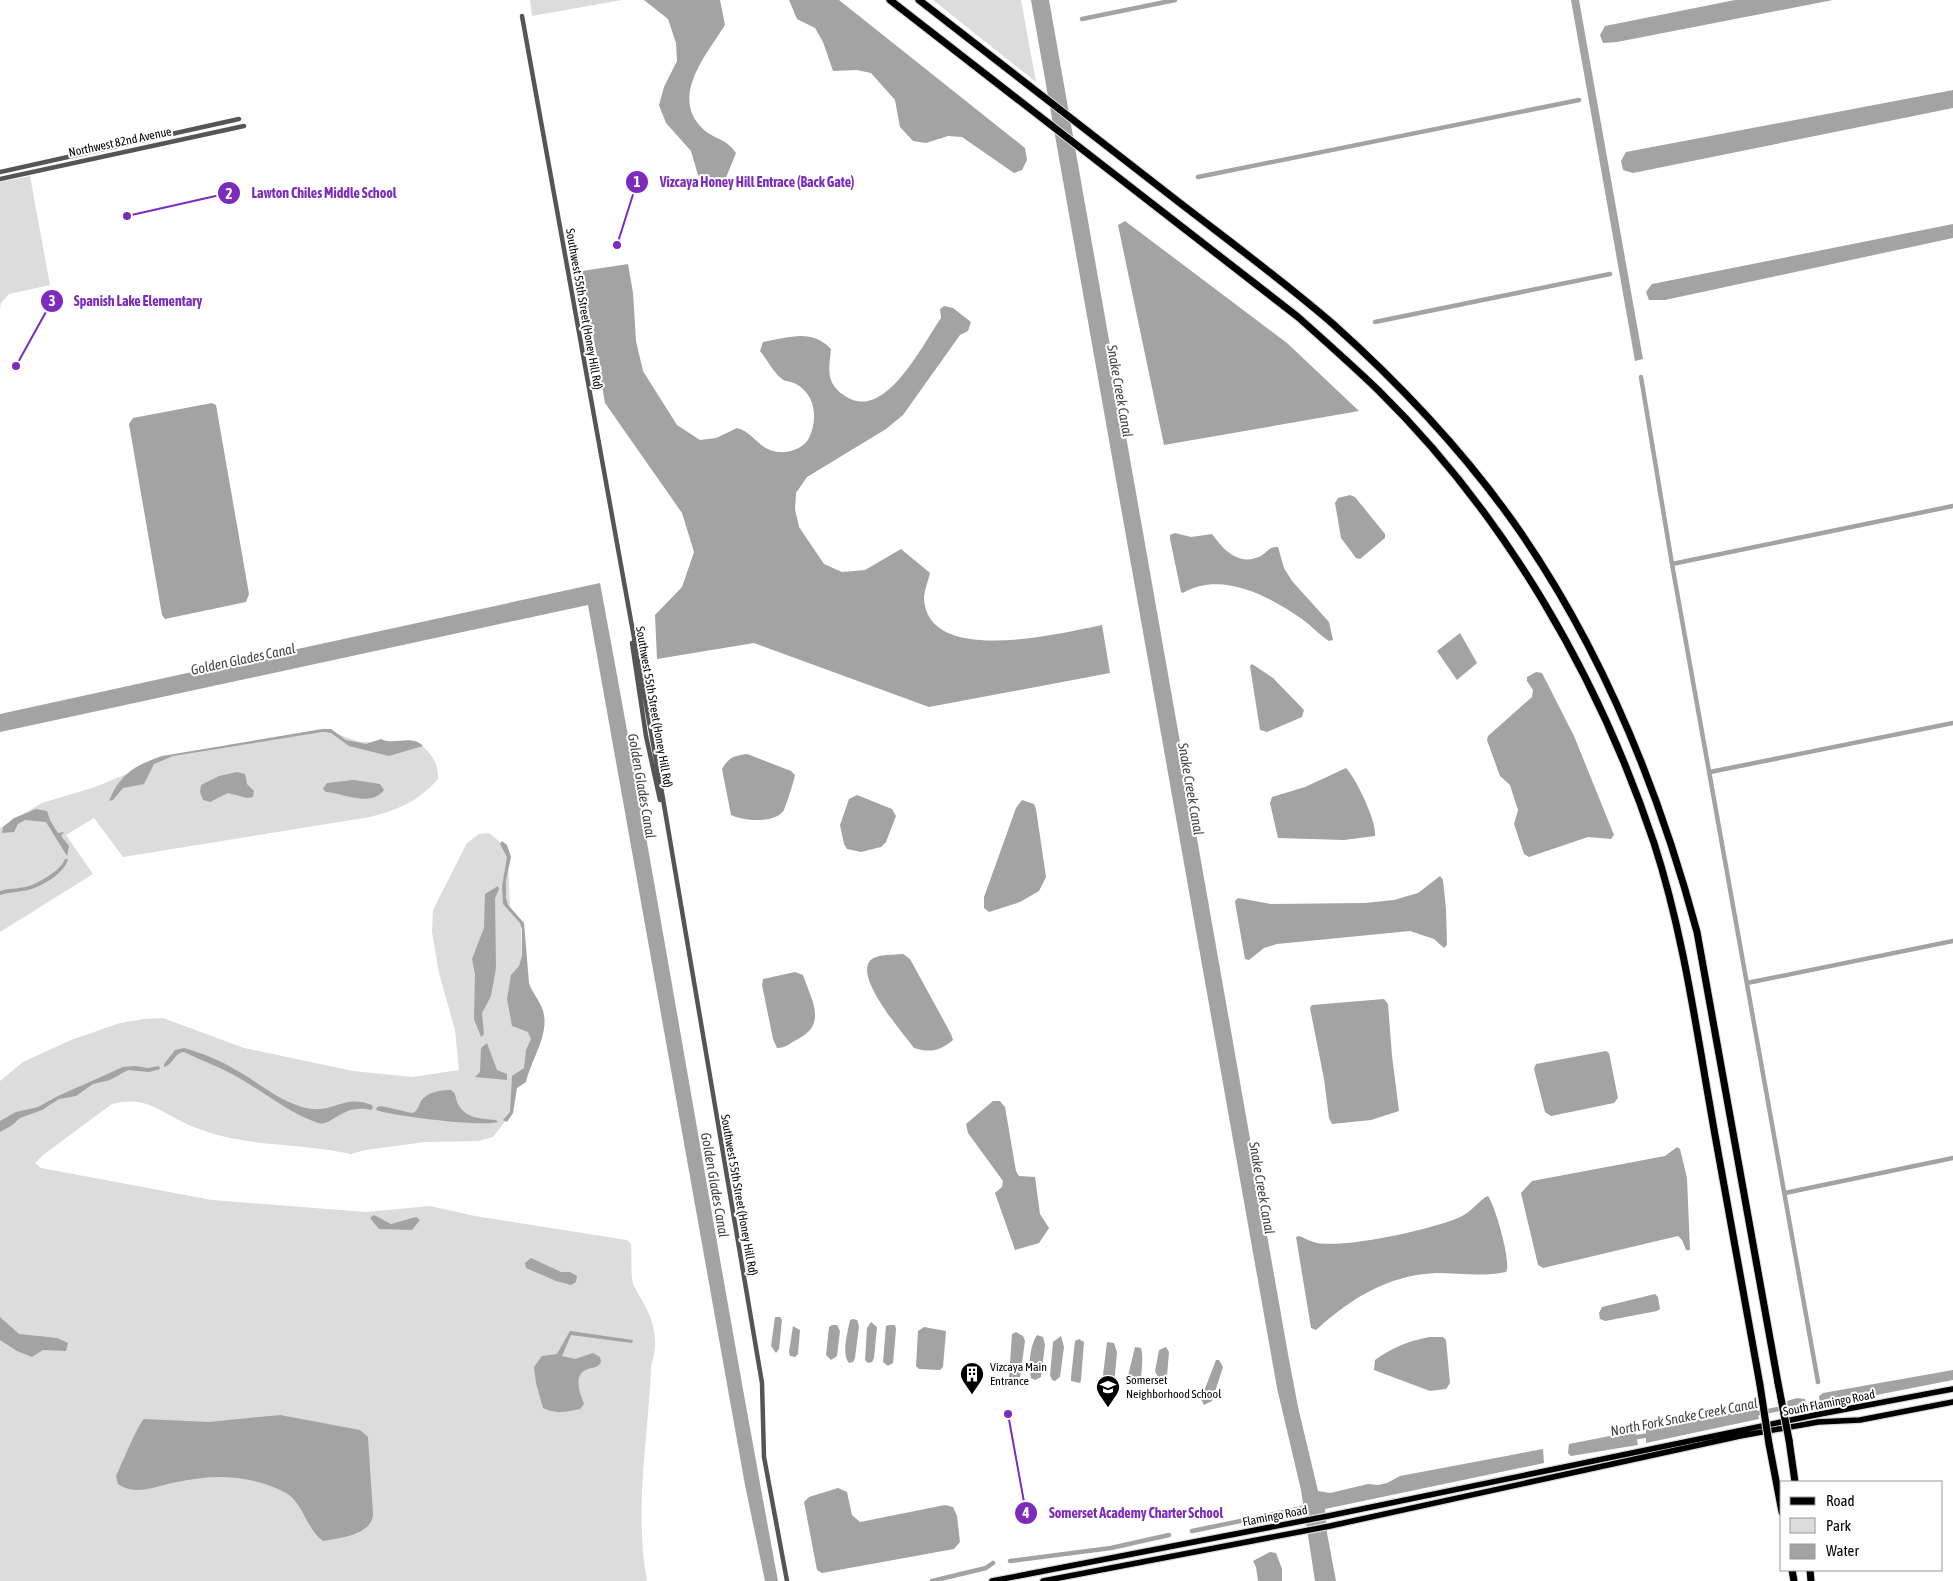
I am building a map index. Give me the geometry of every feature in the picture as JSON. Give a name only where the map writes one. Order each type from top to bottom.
[{"type":"highway","points":[[890,0],[1298,317],[1380,392],[1422,437],[1467,492],[1515,557],[1563,634],[1596,700],[1632,782],[1654,844],[1670,899],[1684,958],[1780,1502]]},
{"type":"highway","points":[[919,0],[1293,291],[1376,364],[1419,408],[1520,531],[1570,611],[1608,684],[1641,759],[1684,884],[1697,932],[1795,1481]]},
{"type":"main road","name":"South Flamingo Road","points":[[1562,1467],[1953,1389]]},
{"type":"main road","name":"South Flamingo Road","points":[[1564,1475],[1740,1436],[1818,1422],[1860,1420],[1953,1402]]},
{"type":"main road","name":"Flamingo Road","points":[[992,1581],[1328,1516],[1562,1467]]},
{"type":"main road","name":"Flamingo Road","points":[[1043,1581],[1330,1526],[1564,1475]]},
{"type":"street","name":"Southwest 55th Street (Honey Hill Rd)","points":[[522,16],[627,604],[652,766],[664,814],[762,1383],[764,1457],[787,1581]]},
{"type":"street","name":"Northwest 82nd Avenue","points":[[0,172],[239,119]]},
{"type":"street","name":"Northwest 82nd Avenue","points":[[0,180],[244,126]]},
{"type":"green space","points":[[530,0],[622,0],[532,16]]},
{"type":"green space","points":[[933,0],[1021,0],[1036,82]]},
{"type":"green space","points":[[30,176],[50,285],[9,294],[1,303],[0,309],[0,182]]},
{"type":"green space","points":[[319,732],[334,733],[360,742],[416,742],[433,757],[438,779],[423,794],[407,804],[370,817],[123,857],[94,818],[66,835],[93,874],[0,932],[0,828],[42,803],[95,787],[173,755]]},
{"type":"green space","points":[[489,833],[506,847],[510,907],[521,923],[522,969],[538,1008],[531,1061],[517,1085],[510,1115],[493,1137],[479,1141],[425,1142],[365,1150],[351,1154],[331,1150],[252,1142],[213,1134],[183,1122],[155,1107],[136,1102],[125,1102],[112,1104],[35,1163],[41,1168],[212,1200],[366,1212],[430,1206],[475,1216],[627,1240],[631,1244],[634,1286],[651,1319],[655,1334],[642,1501],[643,1554],[647,1581],[0,1581],[0,1081],[23,1062],[71,1040],[120,1023],[163,1018],[244,1048],[353,1071],[412,1077],[459,1070],[455,1030],[439,973],[432,932],[433,910],[467,843],[479,834]]},
{"type":"water","points":[[644,0],[720,0],[725,25],[694,76],[690,90],[690,103],[693,117],[703,129],[728,144],[736,153],[725,180],[703,182],[698,175],[691,151],[666,123],[659,105],[664,87],[677,61],[676,43],[668,19]]},
{"type":"water","points":[[789,0],[839,0],[1025,148],[1027,160],[1022,170],[1014,173],[962,137],[948,136],[926,143],[913,141],[900,127],[895,100],[871,73],[857,70],[833,71],[823,42],[815,28],[797,19]]},
{"type":"water","points":[[1031,0],[1049,0],[1288,1354],[1298,1407],[1318,1491],[1330,1493],[1368,1484],[1378,1485],[1387,1483],[1400,1476],[1543,1449],[1544,1463],[1325,1509],[1327,1533],[1336,1581],[1315,1581],[1301,1490],[1277,1388]]},
{"type":"water","points":[[1571,0],[1579,0],[1643,359],[1635,361]]},
{"type":"water","points":[[1735,0],[1833,0],[1617,42],[1603,43],[1600,35],[1605,26]]},
{"type":"water","points":[[1953,90],[1953,108],[1633,173],[1623,170],[1621,161],[1626,152]]},
{"type":"water","points":[[1125,221],[1287,343],[1359,411],[1164,445],[1118,225]]},
{"type":"water","points":[[1953,224],[1953,238],[1665,300],[1649,300],[1646,292],[1652,284]]},
{"type":"water","points":[[628,264],[633,293],[636,341],[643,371],[677,425],[700,440],[716,438],[737,428],[743,430],[761,445],[772,451],[792,451],[807,442],[814,423],[813,408],[808,394],[794,383],[783,380],[776,373],[760,351],[763,342],[799,336],[815,338],[831,349],[830,375],[834,386],[845,396],[860,402],[874,399],[888,390],[901,377],[913,362],[941,318],[940,309],[944,306],[953,308],[971,322],[968,331],[960,335],[903,415],[886,429],[807,477],[796,493],[795,509],[799,527],[824,564],[842,572],[865,570],[901,549],[930,573],[924,599],[931,620],[948,633],[972,639],[1000,640],[1058,634],[1102,625],[1110,673],[929,707],[754,643],[657,659],[655,615],[682,587],[694,552],[682,513],[605,403],[582,271]]},
{"type":"water","points":[[212,403],[216,405],[249,594],[246,602],[165,619],[162,615],[129,424],[133,418]]},
{"type":"water","points":[[1350,495],[1355,497],[1385,534],[1385,538],[1360,559],[1356,558],[1341,538],[1335,503],[1338,498]]},
{"type":"water","points":[[1175,533],[1191,537],[1212,534],[1232,555],[1245,559],[1253,559],[1261,556],[1271,548],[1278,547],[1284,568],[1292,581],[1329,622],[1333,640],[1329,641],[1303,620],[1273,601],[1243,588],[1212,584],[1181,592],[1170,539],[1170,535]]},
{"type":"water","points":[[600,583],[778,1581],[765,1581],[745,1485],[588,605],[0,732],[0,714]]},
{"type":"water","points":[[1460,633],[1477,663],[1457,680],[1437,651]]},
{"type":"water","points":[[1252,664],[1273,678],[1304,710],[1302,717],[1267,732],[1260,730],[1250,666]]},
{"type":"water","points":[[1536,672],[1542,673],[1574,736],[1614,835],[1611,839],[1588,837],[1529,857],[1524,854],[1514,824],[1518,810],[1510,785],[1500,776],[1487,740],[1488,736],[1532,697],[1533,690],[1527,681],[1527,677]]},
{"type":"water","points":[[331,729],[346,740],[366,744],[381,739],[386,741],[413,741],[423,746],[389,756],[349,746],[331,733],[322,732],[173,756],[154,764],[144,784],[123,788],[113,800],[109,801],[124,777],[136,767],[162,756]]},
{"type":"water","points":[[747,754],[791,771],[795,775],[784,810],[774,818],[751,820],[731,815],[722,769],[732,758]]},
{"type":"water","points":[[1346,768],[1365,800],[1373,821],[1375,836],[1344,840],[1278,838],[1270,803],[1272,797],[1305,787]]},
{"type":"water","points":[[237,772],[245,774],[247,784],[254,791],[253,797],[247,798],[228,793],[210,802],[203,800],[200,792],[201,785],[219,776]]},
{"type":"water","points":[[354,780],[380,784],[384,790],[372,798],[364,799],[326,792],[323,789],[327,783]]},
{"type":"water","points":[[857,795],[892,809],[896,816],[886,842],[881,847],[861,852],[847,849],[844,844],[840,825],[849,799]]},
{"type":"water","points":[[1022,800],[1034,804],[1036,809],[1046,877],[1039,891],[1020,902],[989,912],[984,908],[984,897],[1016,808]]},
{"type":"water","points":[[36,809],[47,811],[58,833],[64,832],[61,836],[69,846],[67,856],[46,822],[25,820],[18,824],[14,832],[2,833],[3,827],[14,818]]},
{"type":"water","points":[[502,841],[507,845],[511,857],[506,880],[506,898],[508,905],[524,923],[529,983],[542,1007],[544,1020],[544,1029],[539,1047],[526,1082],[517,1088],[513,1113],[507,1122],[503,1120],[510,1112],[512,1076],[524,1068],[526,1050],[531,1039],[528,1032],[512,1026],[507,999],[511,975],[519,966],[522,956],[522,929],[520,923],[503,904],[502,886],[507,857],[500,844]]},
{"type":"water","points":[[65,859],[68,859],[66,864],[46,883],[28,890],[0,895],[0,891],[32,885],[56,871]]},
{"type":"water","points":[[1440,876],[1443,880],[1446,909],[1447,945],[1444,948],[1434,939],[1410,931],[1277,944],[1264,948],[1249,960],[1245,959],[1235,901],[1238,898],[1271,904],[1365,903],[1394,900],[1418,893]]},
{"type":"water","points":[[498,886],[499,889],[495,898],[496,968],[491,996],[482,1013],[484,1034],[481,1037],[474,1019],[475,974],[472,959],[484,928],[485,894]]},
{"type":"water","points":[[903,954],[910,959],[951,1034],[953,1040],[944,1047],[930,1051],[914,1048],[890,1017],[873,990],[868,977],[867,967],[872,959],[883,955]]},
{"type":"water","points":[[795,972],[803,975],[813,1002],[815,1018],[813,1026],[807,1033],[785,1046],[777,1048],[773,1039],[762,985],[763,979]]},
{"type":"water","points":[[1384,999],[1388,1004],[1399,1111],[1371,1120],[1332,1124],[1329,1118],[1324,1079],[1310,1008],[1312,1005]]},
{"type":"water","points":[[487,1043],[497,1070],[507,1074],[507,1080],[475,1077],[480,1072],[481,1048]]},
{"type":"water","points":[[184,1048],[224,1063],[292,1104],[322,1109],[345,1103],[361,1102],[372,1105],[373,1108],[371,1110],[352,1110],[328,1122],[318,1123],[295,1113],[232,1074],[184,1052],[178,1054],[170,1064],[164,1067],[164,1064],[175,1050]]},
{"type":"water","points":[[1606,1051],[1609,1053],[1618,1098],[1614,1103],[1551,1116],[1545,1112],[1534,1069],[1536,1064]]},
{"type":"water","points":[[159,1066],[160,1069],[149,1072],[128,1070],[110,1080],[93,1084],[76,1096],[59,1099],[42,1110],[20,1118],[0,1132],[0,1121],[16,1112],[38,1107],[123,1067],[148,1068]]},
{"type":"water","points":[[451,1090],[458,1104],[470,1116],[496,1120],[498,1122],[474,1123],[437,1120],[376,1110],[377,1107],[381,1106],[412,1113],[417,1110],[421,1101],[427,1095]]},
{"type":"water","points":[[993,1101],[1000,1101],[1005,1107],[1016,1171],[1019,1176],[1035,1177],[1040,1214],[1049,1228],[1039,1243],[1015,1250],[995,1193],[1002,1187],[1003,1181],[968,1133],[966,1124]]},
{"type":"water","points":[[1677,1147],[1680,1149],[1687,1178],[1690,1250],[1686,1250],[1678,1236],[1543,1268],[1538,1265],[1521,1193],[1532,1181],[1665,1156]]},
{"type":"water","points":[[1488,1196],[1502,1234],[1507,1258],[1506,1272],[1479,1275],[1436,1273],[1402,1278],[1356,1299],[1316,1330],[1311,1328],[1296,1237],[1299,1236],[1312,1242],[1330,1244],[1409,1233],[1458,1218]]},
{"type":"water","points":[[374,1215],[391,1224],[416,1217],[420,1220],[412,1230],[379,1229],[370,1218]]},
{"type":"water","points":[[531,1258],[561,1272],[570,1272],[577,1276],[576,1282],[571,1285],[556,1281],[526,1268],[525,1263]]},
{"type":"water","points":[[1655,1294],[1658,1297],[1660,1309],[1657,1311],[1605,1321],[1600,1319],[1599,1313],[1602,1307]]},
{"type":"water","points":[[0,1317],[19,1334],[57,1338],[68,1343],[66,1351],[43,1350],[32,1357],[17,1351],[0,1340]]},
{"type":"water","points":[[775,1317],[780,1317],[782,1320],[779,1349],[776,1353],[771,1346]]},
{"type":"water","points":[[850,1320],[857,1320],[859,1326],[855,1358],[853,1362],[849,1363],[846,1354],[846,1342]]},
{"type":"water","points":[[871,1322],[877,1327],[874,1358],[872,1362],[868,1363],[865,1360],[867,1328]]},
{"type":"water","points":[[837,1325],[840,1331],[837,1356],[831,1360],[826,1355],[829,1327]]},
{"type":"water","points":[[895,1325],[896,1329],[893,1363],[888,1366],[883,1362],[886,1326]]},
{"type":"water","points":[[793,1326],[800,1330],[798,1354],[795,1357],[790,1356],[789,1352]]},
{"type":"water","points":[[924,1327],[946,1331],[943,1367],[940,1370],[919,1369],[916,1366],[918,1331]]},
{"type":"water","points":[[570,1331],[633,1340],[632,1343],[571,1335],[562,1356],[575,1359],[593,1353],[600,1357],[601,1362],[597,1366],[583,1371],[580,1375],[578,1384],[584,1404],[580,1409],[556,1412],[543,1408],[534,1367],[542,1356],[557,1354]]},
{"type":"water","points":[[1016,1332],[1023,1336],[1025,1341],[1020,1377],[1009,1377],[1012,1334]]},
{"type":"water","points":[[1037,1335],[1043,1337],[1045,1345],[1041,1377],[1035,1380],[1031,1378],[1030,1362],[1031,1350]]},
{"type":"water","points":[[1061,1336],[1064,1347],[1060,1377],[1055,1381],[1052,1380],[1050,1375],[1053,1342]]},
{"type":"water","points":[[1429,1337],[1443,1337],[1446,1340],[1450,1383],[1446,1389],[1430,1391],[1374,1370],[1375,1360],[1387,1352],[1407,1343]]},
{"type":"water","points":[[1079,1339],[1084,1342],[1080,1383],[1071,1381],[1075,1341]]},
{"type":"water","points":[[1107,1342],[1114,1343],[1117,1352],[1114,1386],[1108,1389],[1103,1387],[1102,1383]]},
{"type":"water","points":[[1135,1347],[1141,1348],[1142,1352],[1141,1381],[1129,1381],[1128,1376]]},
{"type":"water","points":[[1166,1347],[1169,1352],[1167,1376],[1158,1377],[1155,1371],[1159,1350]]},
{"type":"water","points":[[1216,1360],[1219,1360],[1223,1367],[1212,1401],[1204,1405],[1201,1399]]},
{"type":"water","points":[[1953,1370],[1953,1380],[1820,1406],[1819,1396],[1823,1393]]},
{"type":"water","points":[[1797,1398],[1805,1399],[1807,1409],[1789,1414],[1787,1401]]},
{"type":"water","points":[[1757,1409],[1759,1419],[1646,1443],[1646,1429]]},
{"type":"water","points":[[280,1415],[360,1430],[368,1437],[373,1514],[367,1527],[354,1534],[323,1541],[317,1536],[297,1503],[286,1493],[262,1483],[245,1479],[227,1477],[204,1478],[140,1490],[132,1490],[118,1484],[116,1476],[144,1419],[209,1422]]},
{"type":"water","points":[[1635,1431],[1638,1445],[1571,1456],[1568,1453],[1569,1444]]},
{"type":"water","points":[[838,1488],[847,1492],[852,1515],[860,1522],[945,1505],[953,1507],[957,1516],[960,1542],[954,1549],[822,1573],[817,1570],[804,1502],[809,1497]]},
{"type":"water","points":[[1270,1552],[1276,1553],[1282,1569],[1282,1581],[1258,1581],[1253,1561]]},
{"type":"waterway","points":[[1082,19],[1175,0]]},
{"type":"waterway","points":[[1198,177],[1579,100]]},
{"type":"waterway","points":[[1375,322],[1610,274]]},
{"type":"waterway","points":[[1641,377],[1672,564],[1818,1382]]},
{"type":"waterway","points":[[1672,564],[1953,506]]},
{"type":"waterway","points":[[1710,772],[1953,723]]},
{"type":"waterway","points":[[1747,983],[1953,941]]},
{"type":"waterway","points":[[1785,1193],[1953,1158]]},
{"type":"waterway","name":"North Fork Snake Creek Canal","points":[[1754,1414],[1793,1406]]},
{"type":"waterway","name":"North Fork Snake Creek Canal","points":[[1631,1438],[1650,1435]]},
{"type":"waterway","points":[[1192,1531],[1308,1507]]},
{"type":"waterway","points":[[1010,1561],[1111,1548],[1169,1535]]},
{"type":"waterway","points":[[932,1581],[986,1568],[993,1563]]},
{"type":"place","name":"Lawton Chiles Middle School","points":[[127,216]]},
{"type":"place","name":"Vizcaya Honey Hill Entrace (Back Gate)","points":[[617,245]]},
{"type":"place","name":"Spanish Lake Elementary","points":[[16,366]]},
{"type":"place","name":"Vizcaya Main Entrance","points":[[972,1395]]},
{"type":"place","name":"Somerset Neighborhood School","points":[[1108,1408]]},
{"type":"place","name":"Somerset Academy Charter School","points":[[1008,1414]]},
{"type":"water label","name":"Snake Creek Canal","points":[[1120,391]]},
{"type":"water label","name":"Golden Glades Canal","points":[[243,659]]},
{"type":"water label","name":"Golden Glades Canal","points":[[642,786]]},
{"type":"water label","name":"Snake Creek Canal","points":[[1191,789]]},
{"type":"water label","name":"Golden Glades Canal","points":[[715,1185]]},
{"type":"water label","name":"Snake Creek Canal","points":[[1262,1188]]}]
